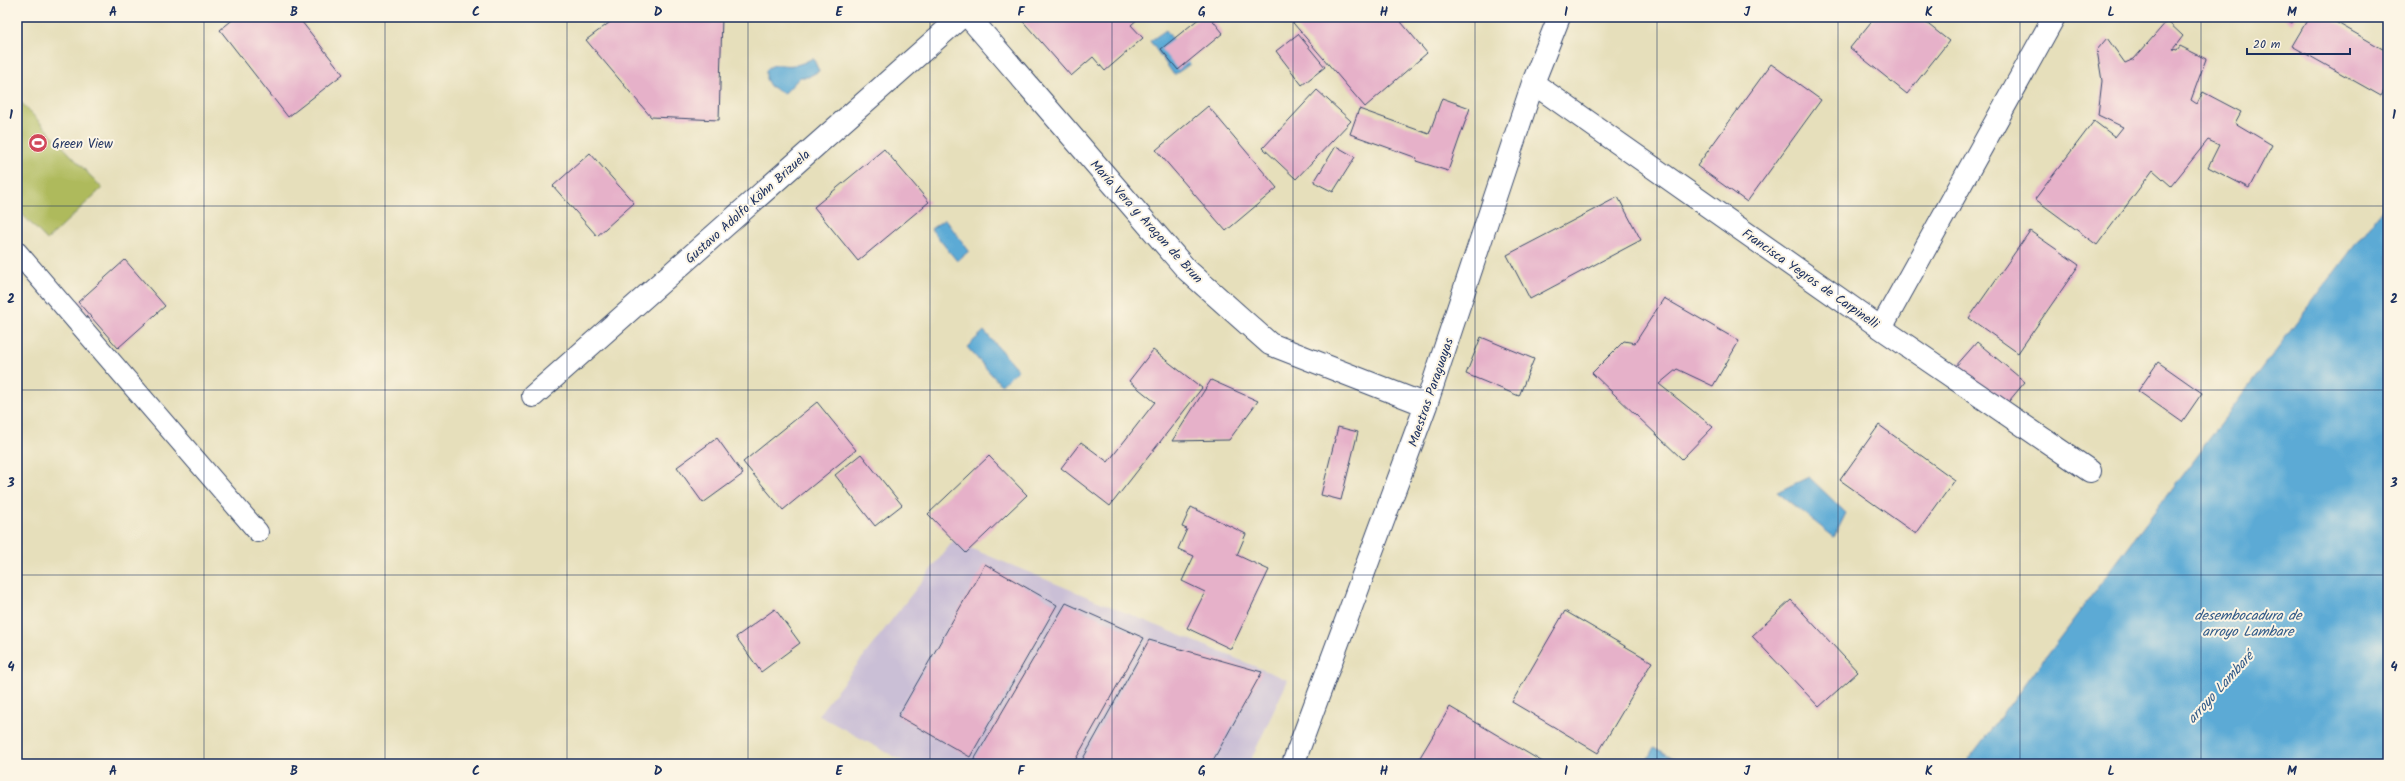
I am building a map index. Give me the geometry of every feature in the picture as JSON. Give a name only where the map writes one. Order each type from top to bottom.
[{"type":"street","name":"Gustavo Adolfo Köhn Brizuela","points":[[533,396],[960,17]]},
{"type":"street","name":"María Vera y Aragon de Brun","points":[[969,17],[1187,270],[1270,344],[1426,405]]},
{"type":"street","name":"Maestras Paraguayas","points":[[1293,764],[1426,405],[1533,83],[1559,17]]},
{"type":"street","points":[[1880,328],[2054,17]]},
{"type":"street","name":"Francisca Yegros de Carpinelli","points":[[1533,83],[1880,328],[2090,471]]},
{"type":"lane","points":[[17,252],[258,532]]},
{"type":"shaded area","points":[[953,541],[1288,680],[1249,764],[908,764],[818,715]]},
{"type":"green space","name":"Green View","points":[[17,98],[102,188],[47,240],[17,209]]},
{"type":"water","points":[[1166,30],[1190,64],[1174,75],[1150,41]]},
{"type":"water","points":[[813,58],[819,71],[808,77],[800,77],[784,94],[770,86],[766,79],[766,70],[769,67],[776,65],[796,65]]},
{"type":"water","name":"desembocadura de arroyo Lambare","points":[[2388,201],[2388,764],[1965,764]]},
{"type":"water","points":[[945,219],[969,251],[957,261],[931,229]]},
{"type":"water","points":[[984,331],[1018,370],[1001,385],[967,347]]},
{"type":"water","points":[[1809,477],[1846,513],[1834,537],[1777,492]]},
{"type":"water","points":[[1654,747],[1684,764],[1645,764]]},
{"type":"building","points":[[236,17],[298,17],[343,74],[288,117],[220,30]]},
{"type":"building","points":[[617,17],[722,17],[719,120],[651,117],[586,40]]},
{"type":"building","points":[[1019,17],[1140,17],[1131,25],[1143,38],[1105,71],[1093,57],[1071,76]]},
{"type":"building","points":[[1201,17],[1210,17],[1223,33],[1178,70],[1161,49]]},
{"type":"building","points":[[1288,17],[1397,17],[1427,53],[1365,107]]},
{"type":"building","points":[[1875,17],[1919,17],[1949,41],[1907,94],[1850,48]]},
{"type":"building","points":[[2283,17],[2296,17],[2292,23]]},
{"type":"building","points":[[2309,17],[2327,17],[2388,52],[2388,84],[2381,96],[2292,46]]},
{"type":"building","points":[[2167,21],[2183,36],[2173,49],[2177,50],[2180,46],[2206,59],[2191,100],[2197,104],[2203,92],[2241,112],[2235,123],[2272,145],[2249,188],[2208,167],[2219,145],[2208,140],[2171,186],[2153,170],[2097,245],[2035,199],[2094,121],[2115,137],[2123,127],[2098,115],[2102,81],[2097,50],[2107,38],[2125,63],[2134,59]]},
{"type":"building","points":[[1298,34],[1325,67],[1302,85],[1276,51]]},
{"type":"building","points":[[1771,64],[1821,100],[1747,202],[1697,166]]},
{"type":"building","points":[[1317,90],[1351,121],[1296,179],[1263,148]]},
{"type":"building","points":[[1442,98],[1470,108],[1448,171],[1416,161],[1417,158],[1350,134],[1359,109],[1429,134]]},
{"type":"building","points":[[1208,106],[1277,188],[1226,231],[1156,150]]},
{"type":"building","points":[[1336,146],[1355,157],[1333,192],[1314,182]]},
{"type":"building","points":[[884,149],[929,202],[858,261],[814,207]]},
{"type":"building","points":[[590,153],[634,203],[597,236],[553,186]]},
{"type":"building","points":[[1618,197],[1641,240],[1530,299],[1507,255]]},
{"type":"building","points":[[2030,231],[2079,265],[2018,353],[1969,318]]},
{"type":"building","points":[[125,260],[165,306],[118,348],[78,302]]},
{"type":"building","points":[[1664,298],[1739,341],[1713,386],[1677,369],[1659,384],[1713,427],[1682,459],[1592,373],[1624,341],[1635,343]]},
{"type":"building","points":[[1481,337],[1534,359],[1519,396],[1466,374]]},
{"type":"building","points":[[1977,342],[2025,382],[2004,407],[1955,367]]},
{"type":"building","points":[[1153,350],[1202,388],[1110,506],[1061,468],[1081,442],[1108,462],[1155,402],[1129,381]]},
{"type":"building","points":[[2158,362],[2202,393],[2182,422],[2138,391]]},
{"type":"building","points":[[1211,380],[1258,401],[1229,440],[1172,441]]},
{"type":"building","points":[[817,402],[856,450],[783,510],[743,462]]},
{"type":"building","points":[[1879,425],[1955,480],[1916,534],[1840,480]]},
{"type":"building","points":[[1338,427],[1358,432],[1341,500],[1321,495]]},
{"type":"building","points":[[717,438],[743,474],[703,503],[677,467]]},
{"type":"building","points":[[861,454],[902,505],[875,526],[835,475]]},
{"type":"building","points":[[989,456],[1027,495],[966,553],[928,514]]},
{"type":"building","points":[[1191,507],[1246,534],[1237,555],[1269,570],[1231,649],[1187,628],[1205,592],[1182,581],[1194,556],[1178,549],[1187,529],[1182,527]]},
{"type":"building","points":[[985,564],[1057,605],[970,757],[898,716]]},
{"type":"building","points":[[1791,600],[1858,672],[1819,707],[1752,636]]},
{"type":"building","points":[[1066,603],[1144,638],[1073,764],[981,764],[974,760]]},
{"type":"building","points":[[775,609],[800,643],[761,672],[736,637]]},
{"type":"building","points":[[1565,611],[1652,662],[1598,753],[1512,702]]},
{"type":"building","points":[[1149,640],[1262,672],[1211,764],[1080,764]]},
{"type":"building","points":[[1450,707],[1546,764],[1416,764]]},
{"type":"place","name":"Green View","points":[[38,143]]},
{"type":"water label","name":"arroyo Lambaré","points":[[2220,687]]}]
